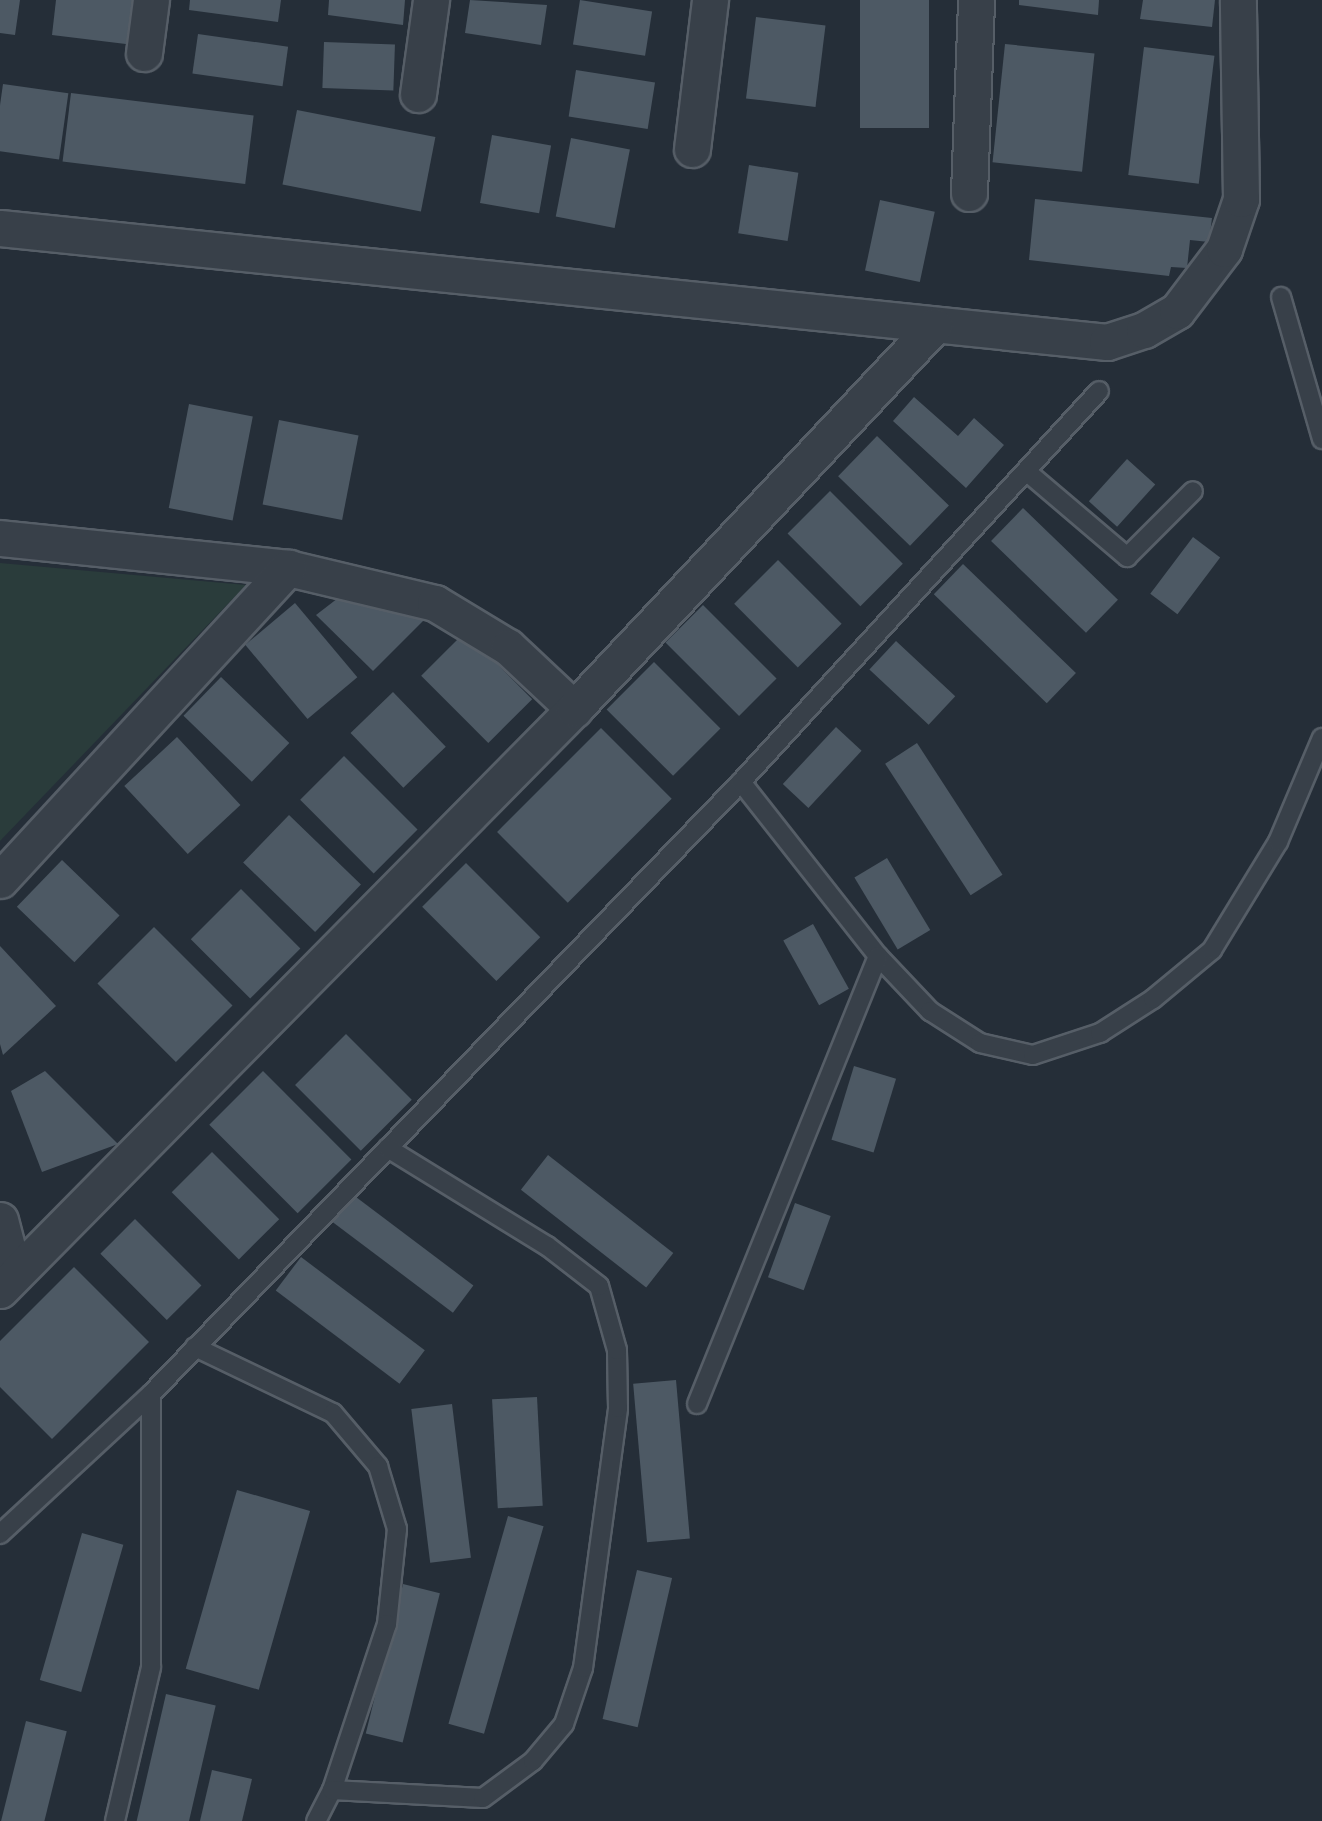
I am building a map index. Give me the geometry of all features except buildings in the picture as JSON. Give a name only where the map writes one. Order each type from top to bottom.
[{"type":"street","points":[[144,53],[151,0]]},
{"type":"street","points":[[418,94],[431,0]]},
{"type":"street","points":[[692,149],[710,0]]},
{"type":"street","points":[[969,193],[976,0]]},
{"type":"street","points":[[0,228],[1107,342],[1144,330],[1177,311],[1224,249],[1241,199],[1238,0]]},
{"type":"street","points":[[7,1282],[574,709],[934,326]]},
{"type":"street","points":[[0,538],[288,568],[435,603],[508,647],[574,709]]},
{"type":"street","points":[[0,880],[288,568]]},
{"type":"street","points":[[0,1220],[7,1282]]},
{"type":"lane","points":[[1281,297],[1322,439]]},
{"type":"lane","points":[[0,1534],[151,1394],[741,782],[1099,391]]},
{"type":"lane","points":[[1026,471],[1127,557],[1193,491]]},
{"type":"lane","points":[[741,782],[878,956],[930,1011],[980,1043],[1033,1055],[1100,1033],[1153,999],[1212,950],[1278,842],[1322,738]]},
{"type":"lane","points":[[697,1404],[813,1128],[878,956]]},
{"type":"lane","points":[[332,1790],[483,1798],[533,1761],[564,1724],[583,1668],[618,1408],[617,1350],[599,1286],[547,1246],[388,1148]]},
{"type":"lane","points":[[195,1347],[333,1413],[378,1466],[397,1530],[387,1624],[332,1790],[316,1821]]},
{"type":"lane","points":[[115,1821],[150,1667],[151,1394]]},
{"type":"shaded area","points":[[0,563],[246,585],[0,841]]}]
